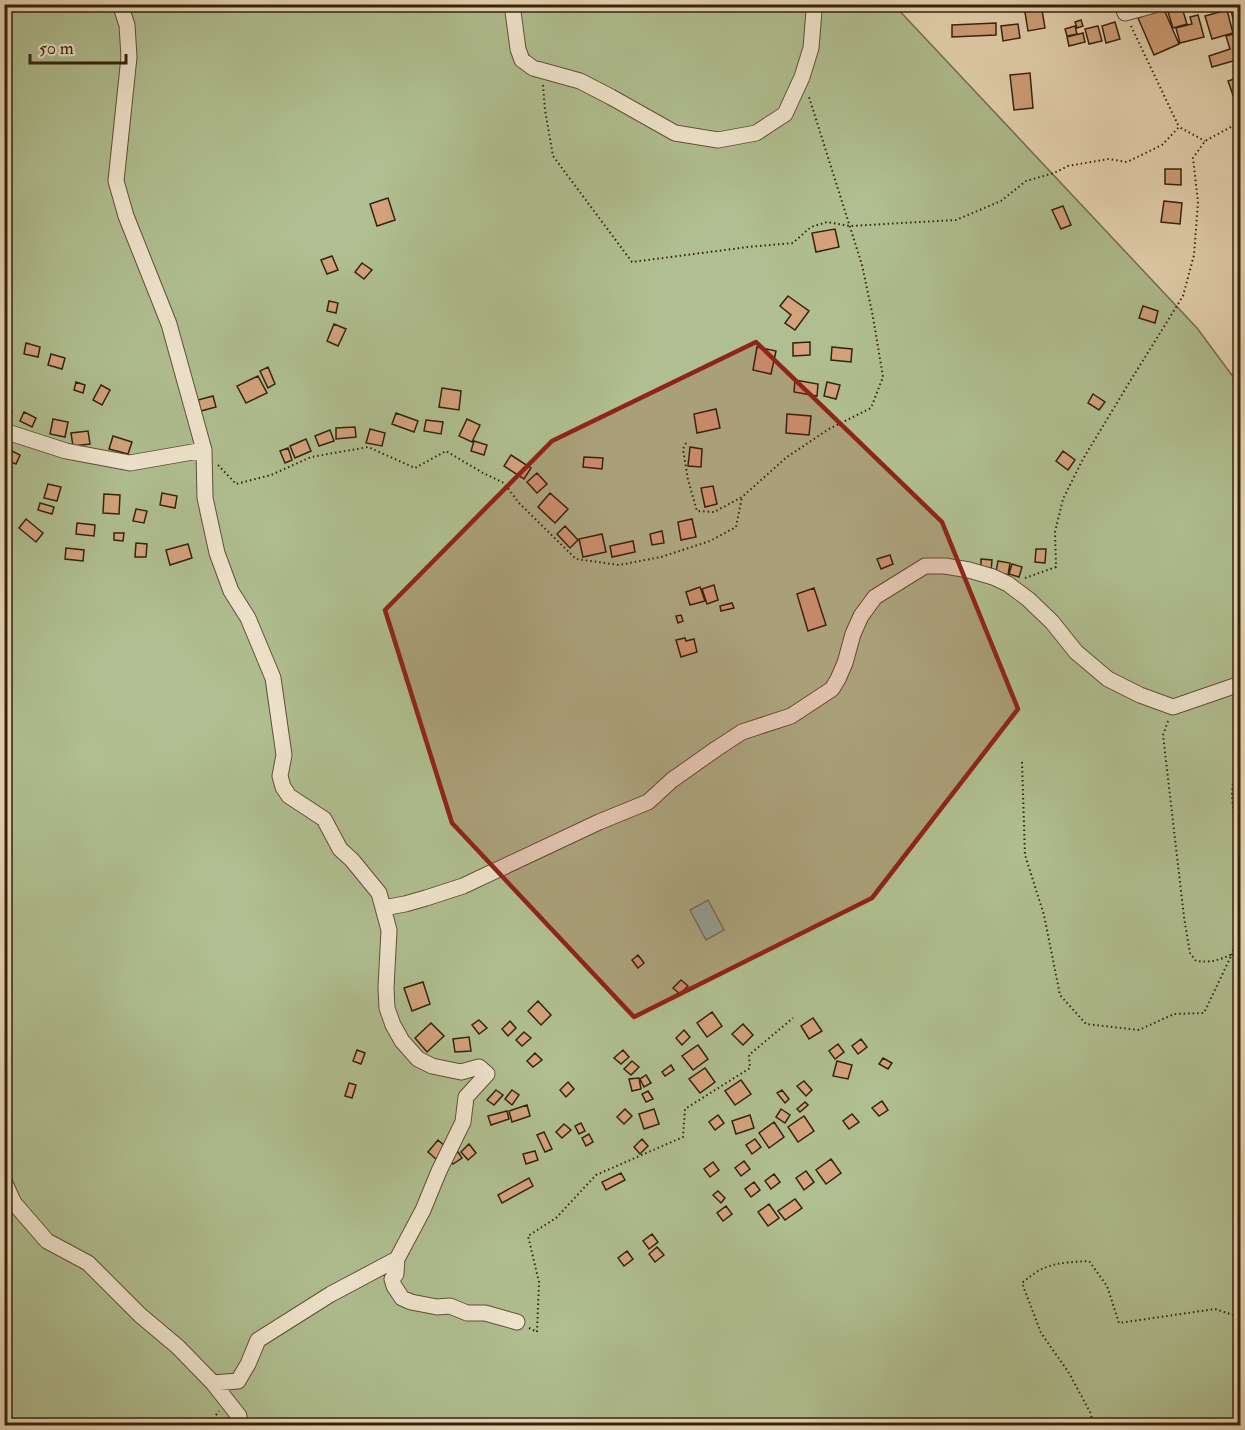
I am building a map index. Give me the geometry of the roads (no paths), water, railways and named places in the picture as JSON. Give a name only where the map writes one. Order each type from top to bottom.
[{"type":"street","points":[[120,4],[127,25],[129,57],[116,181],[126,216],[169,324],[204,450],[205,498],[217,553],[231,591],[248,618],[273,678],[284,755],[280,776],[283,787],[289,796],[324,819],[340,849],[379,893],[389,930],[387,1008],[402,1041],[418,1059],[432,1066],[461,1072],[479,1067],[487,1074],[466,1097],[463,1122],[439,1170],[423,1210],[397,1259],[396,1274],[392,1279],[394,1286],[402,1298],[411,1302],[437,1307],[450,1305],[467,1313],[485,1313],[517,1322]]},
{"type":"street","points":[[512,4],[518,49],[522,60],[533,68],[580,81],[675,133],[718,140],[756,133],[785,114],[802,77],[811,48],[813,4]]},
{"type":"street","points":[[1123,9],[1158,4]]},
{"type":"street","points":[[4,431],[66,452],[130,463],[204,450]]},
{"type":"street","points":[[383,909],[426,898],[463,885],[599,822],[648,802],[672,780],[742,732],[791,716],[832,689],[845,663],[861,616],[875,597],[925,566],[945,566],[969,570],[1008,584],[1053,622],[1076,652],[1107,679],[1140,695],[1173,707],[1240,684]]},
{"type":"street","points":[[4,1181],[14,1203],[46,1241],[88,1263],[213,1383],[239,1416],[235,1425]]},
{"type":"street","points":[[213,1383],[238,1381],[258,1340],[331,1294],[397,1259]]}]
